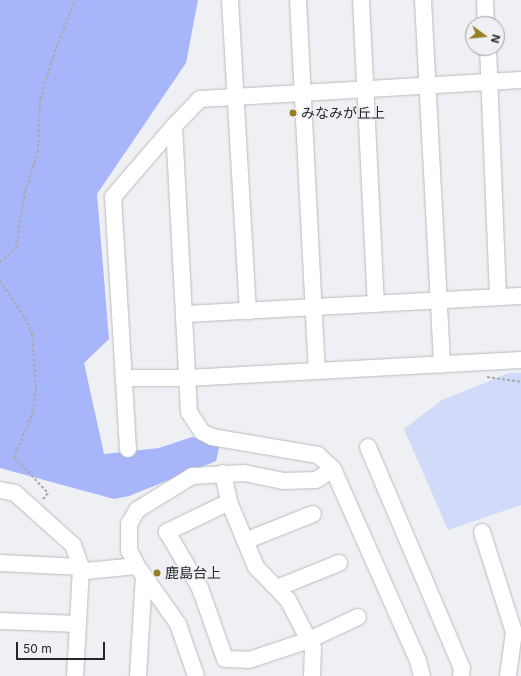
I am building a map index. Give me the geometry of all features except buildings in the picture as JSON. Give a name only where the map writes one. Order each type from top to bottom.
[{"type":"street","points":[[230,0],[248,311]]},
{"type":"street","points":[[298,0],[317,371]]},
{"type":"street","points":[[361,0],[376,304]]},
{"type":"street","points":[[423,0],[437,300],[442,365]]},
{"type":"street","points":[[485,0],[486,16]]},
{"type":"street","points":[[488,56],[498,298]]},
{"type":"street","points":[[128,450],[125,378],[113,197],[174,126],[200,99],[521,80]]},
{"type":"street","points":[[174,126],[189,412],[202,432],[212,437],[318,455],[333,469],[415,654],[422,676]]},
{"type":"street","points":[[185,314],[521,296]]},
{"type":"street","points":[[125,378],[187,378],[521,360]]},
{"type":"street","points":[[368,447],[462,668],[462,676]]},
{"type":"street","points":[[196,676],[178,624],[140,571],[129,550],[127,539],[129,524],[137,510],[192,476],[244,473],[284,481],[316,480],[333,469]]},
{"type":"street","points":[[224,473],[229,502],[256,567],[288,600],[313,648],[312,676]]},
{"type":"street","points":[[0,490],[15,493],[73,545],[81,567],[75,676]]},
{"type":"street","points":[[229,502],[167,532],[200,588],[225,659],[249,660],[309,640],[358,617]]},
{"type":"street","points":[[245,540],[313,514]]},
{"type":"street","points":[[482,532],[514,632],[508,676]]},
{"type":"street","points":[[0,563],[81,567],[86,571],[140,571]]},
{"type":"street","points":[[277,588],[339,563]]},
{"type":"street","points":[[138,676],[140,571]]},
{"type":"street","points":[[0,621],[78,624]]},
{"type":"path","points":[[0,262],[16,248],[25,192],[38,152],[40,99],[53,57],[75,0]]},
{"type":"path","points":[[0,282],[25,318],[32,334],[36,388],[32,415],[14,457],[48,492],[40,503],[43,507],[40,514]]},
{"type":"path","points":[[482,376],[520,380],[521,382]]},
{"type":"shaded area","points":[[0,0],[198,0],[186,63],[97,194],[109,339],[84,363],[104,454],[159,448],[192,437],[220,444],[216,461],[129,496],[114,499],[0,468]]},
{"type":"shaded area","points":[[509,373],[521,373],[521,505],[448,530],[404,429],[442,400]]},
{"type":"place","name":"みなみが丘上","points":[[293,113]]},
{"type":"place","name":"鹿島台上","points":[[157,573]]}]
